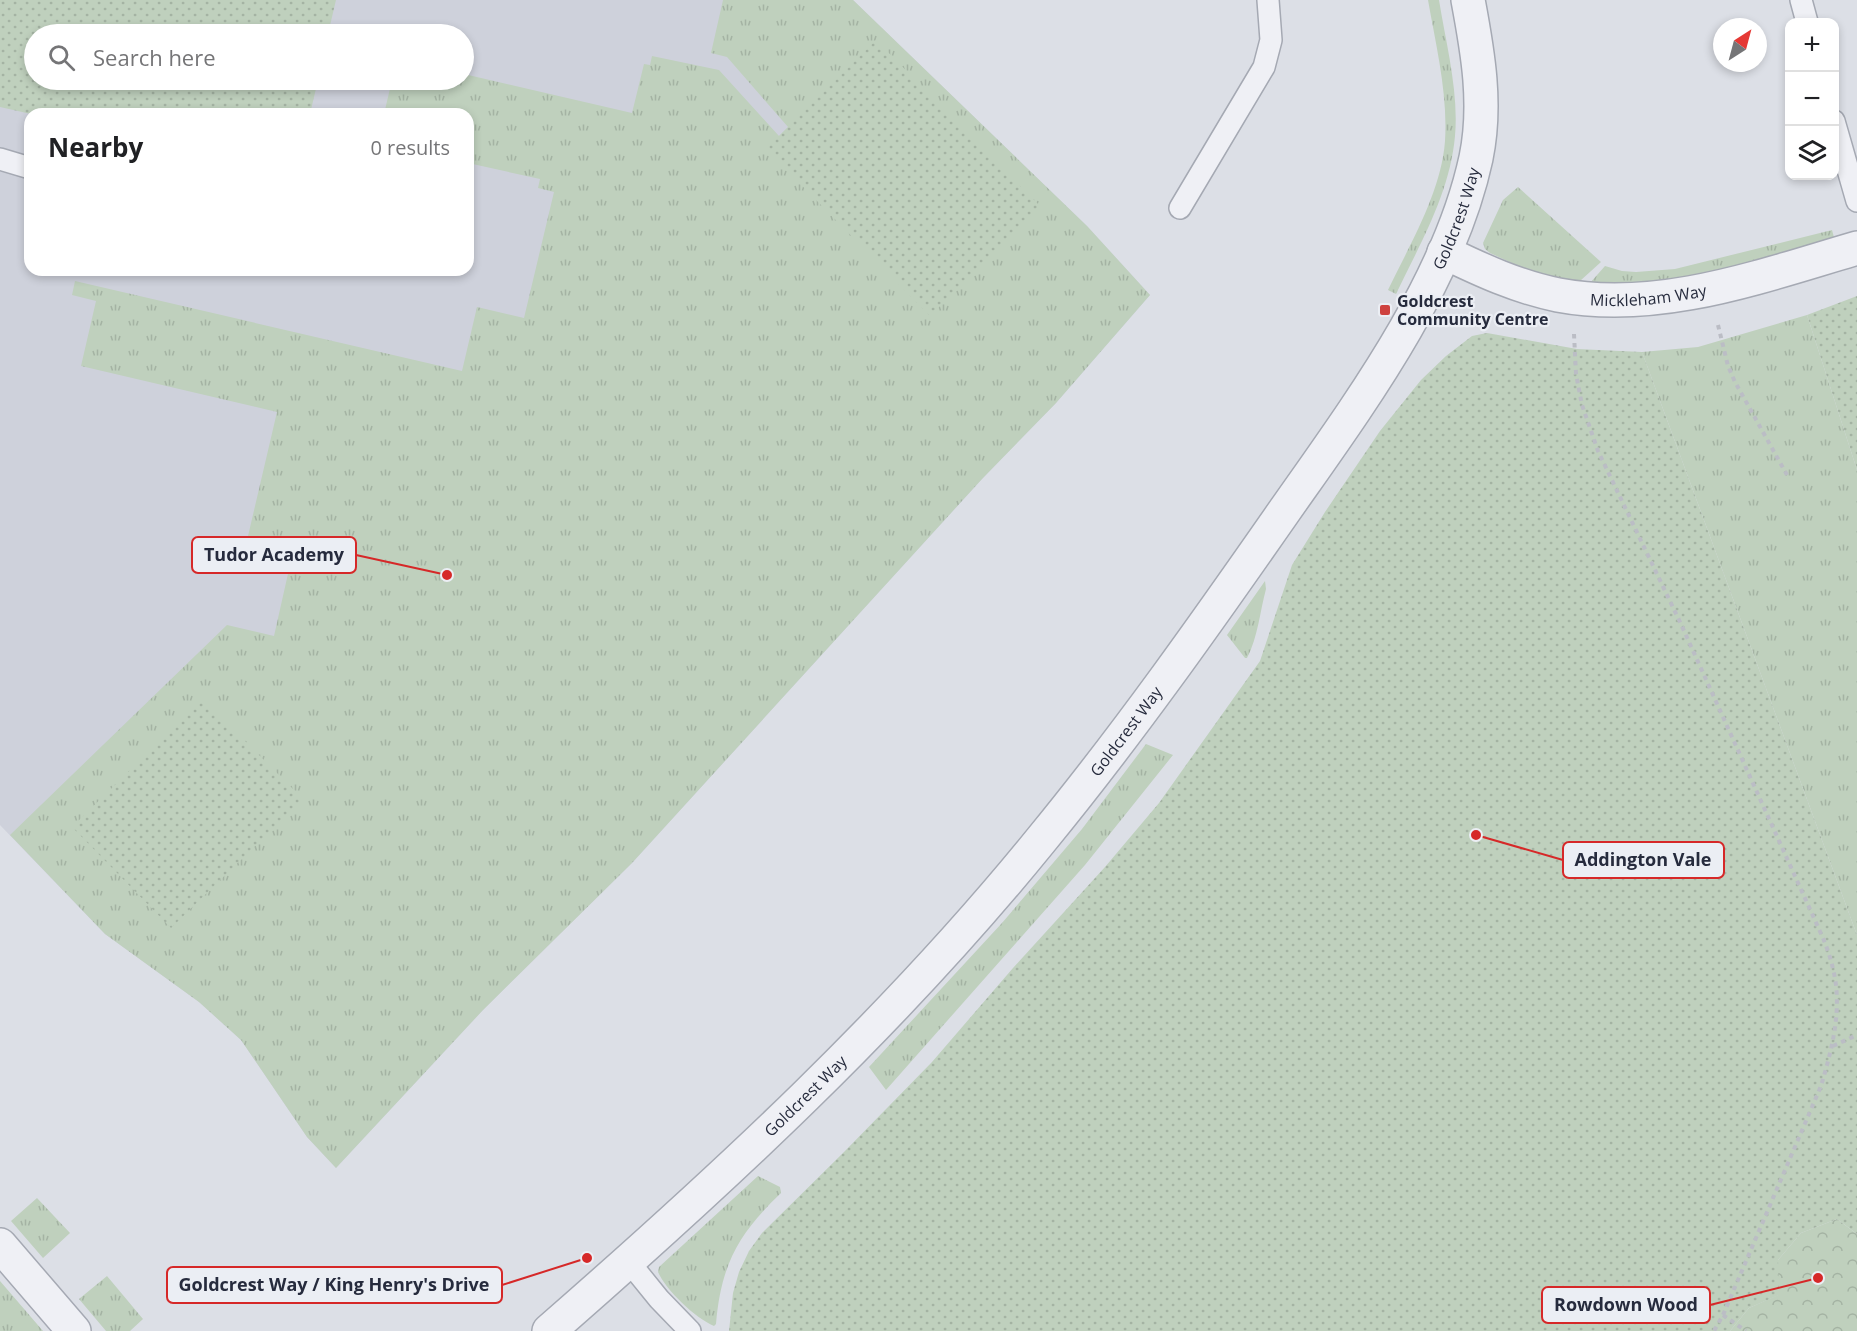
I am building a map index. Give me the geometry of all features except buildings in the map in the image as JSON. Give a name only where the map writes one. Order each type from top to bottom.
[{"type":"street","name":"Goldcrest Way","points":[[549,1331],[629,1262],[750,1151],[816,1086],[968,926],[1040,842],[1108,757],[1172,670],[1343,426],[1403,333],[1444,252],[1465,197],[1475,160],[1482,109],[1468,0]]},
{"type":"street","name":"Mickleham Way","points":[[1444,252],[1491,274],[1524,286],[1578,297],[1627,300],[1709,289],[1857,248]]},
{"type":"street","points":[[0,1245],[74,1331]]},
{"type":"lane","points":[[1180,208],[1264,67],[1271,40],[1268,0]]},
{"type":"lane","points":[[1801,0],[1806,18]]},
{"type":"lane","points":[[1835,126],[1857,201]]},
{"type":"lane","points":[[0,159],[24,166]]},
{"type":"lane","points":[[629,1262],[659,1299],[690,1331]]},
{"type":"path","points":[[1709,289],[1731,374],[1787,475]]},
{"type":"path","points":[[1578,297],[1574,334],[1576,374],[1585,414],[1598,451],[1680,622],[1823,938],[1834,972],[1837,1006],[1833,1046],[1821,1086],[1714,1331]]},
{"type":"path","points":[[1833,1046],[1857,1035]]},
{"type":"path","points":[[1723,1314],[1746,1331]]},
{"type":"shaded area","points":[[0,0],[853,0],[1087,226],[1150,295],[1056,403],[982,479],[632,863],[483,1010],[336,1168],[307,1137],[241,1040],[199,1002],[105,934],[0,825]]},
{"type":"green space","points":[[0,0],[336,0],[330,24],[24,24],[24,90],[316,90],[311,108],[24,108],[24,112],[0,107]]},
{"type":"green space","points":[[723,0],[853,0],[1087,226],[1150,295],[1056,403],[982,479],[632,863],[483,1010],[336,1168],[307,1137],[241,1040],[199,1002],[105,934],[10,835],[227,625],[274,636],[294,547],[248,536],[277,412],[81,366],[96,301],[72,295],[75,281],[462,371],[477,307],[524,318],[554,192],[538,188],[540,179],[474,164],[474,108],[385,108],[390,90],[474,90],[474,76],[632,113],[644,64],[650,65],[652,56],[719,70],[779,136],[788,127],[727,57],[711,53]]},
{"type":"green space","points":[[1428,0],[1439,0],[1454,85],[1455,136],[1447,178],[1433,218],[1396,294],[1388,290],[1431,199],[1438,180],[1445,141],[1443,88]]},
{"type":"green space","points":[[876,40],[1041,207],[930,316],[766,149]]},
{"type":"green space","points":[[1518,187],[1601,262],[1580,281],[1540,276],[1485,249],[1483,243],[1503,200]]},
{"type":"green space","points":[[1832,230],[1835,241],[1714,272],[1652,283],[1590,283],[1605,266],[1636,272],[1675,269]]},
{"type":"green space","points":[[1857,296],[1857,470],[1807,315]]},
{"type":"green space","points":[[1807,315],[1857,470],[1857,935],[1642,352],[1698,347]]},
{"type":"green space","points":[[1487,333],[1577,349],[1642,352],[1857,935],[1857,1234],[1837,1219],[1801,1233],[1778,1260],[1779,1295],[1749,1308],[1730,1331],[729,1331],[733,1293],[739,1272],[749,1251],[762,1233],[932,1062],[1159,803],[1260,661],[1292,565],[1380,431],[1421,380],[1446,356],[1472,336]]},
{"type":"green space","points":[[1265,581],[1266,589],[1256,633],[1251,650],[1245,658],[1227,635]]},
{"type":"green space","points":[[203,699],[303,799],[171,928],[72,827]]},
{"type":"green space","points":[[1146,744],[1173,755],[1085,865],[886,1090],[869,1067],[1002,923],[1082,829]]},
{"type":"green space","points":[[758,1176],[780,1187],[781,1193],[753,1222],[734,1252],[722,1284],[714,1326],[698,1317],[674,1295],[658,1272],[659,1267]]},
{"type":"green space","points":[[37,1198],[70,1233],[43,1258],[11,1221]]},
{"type":"green space","points":[[1837,1219],[1857,1234],[1857,1331],[1730,1331],[1749,1308],[1778,1295],[1778,1260],[1801,1233]]},
{"type":"green space","points":[[107,1276],[143,1319],[130,1331],[106,1331],[79,1299]]},
{"type":"green space","points":[[0,1281],[43,1331],[0,1331]]},
{"type":"place","name":"Goldcrest Community Centre","points":[[1385,310]]},
{"type":"place","name":"Tudor Academy","points":[[447,575]]},
{"type":"place","name":"Addington Vale","points":[[1476,835]]},
{"type":"place","name":"Goldcrest Way / King Henry's Drive","points":[[587,1258]]},
{"type":"place","name":"Rowdown Wood","points":[[1818,1278]]}]
